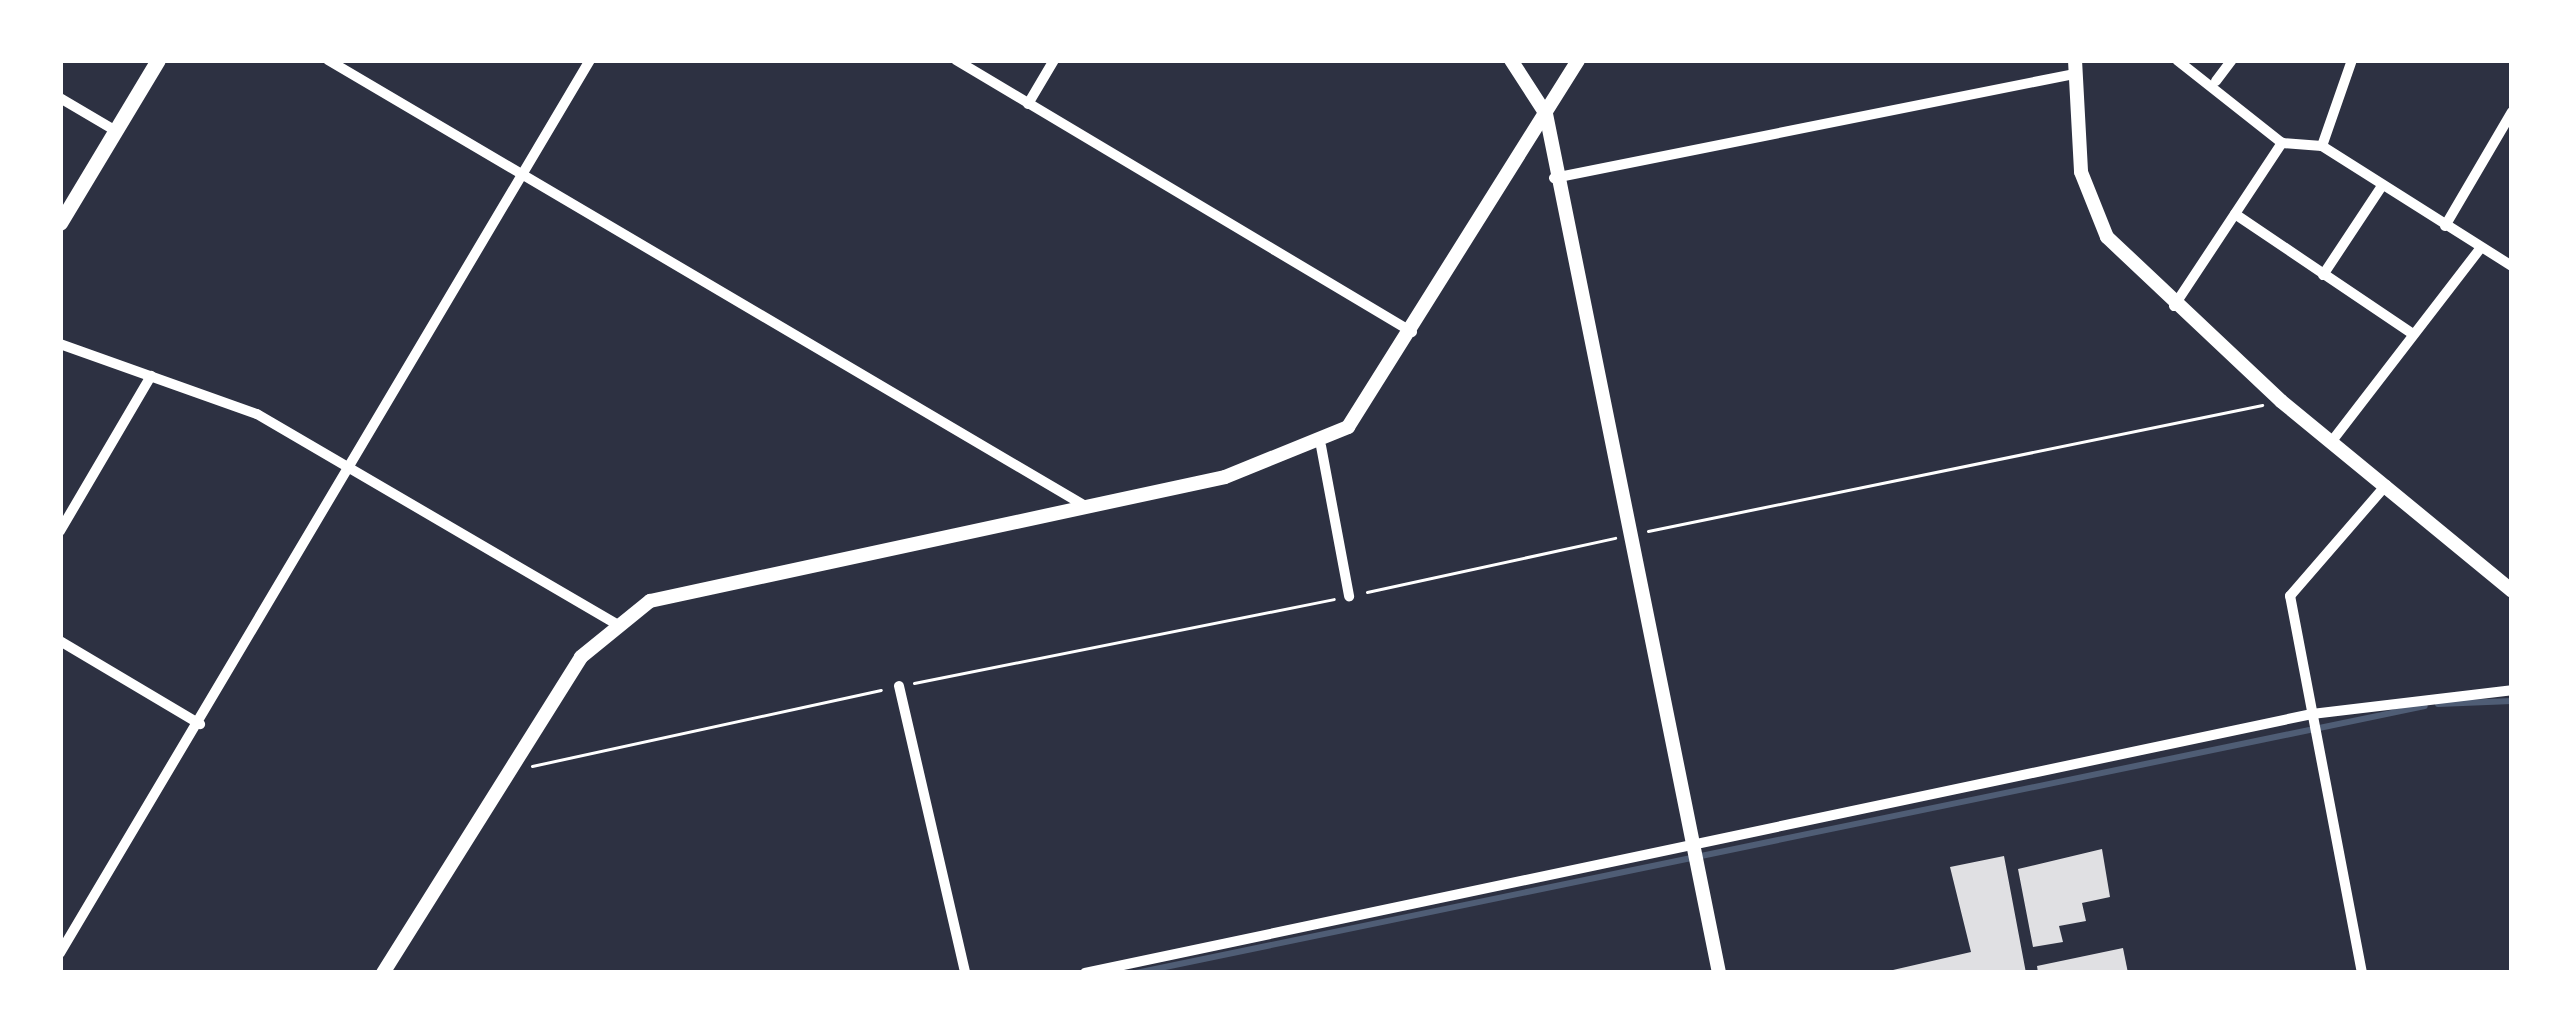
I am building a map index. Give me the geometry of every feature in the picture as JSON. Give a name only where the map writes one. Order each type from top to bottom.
[{"type":"main road","points":[[60,223],[158,60]]},
{"type":"street","points":[[328,60],[1087,507]]},
{"type":"street","points":[[60,953],[355,472],[527,178],[590,60]]},
{"type":"street","points":[[956,60],[1414,333]]},
{"type":"street","points":[[1028,104],[1054,60]]},
{"type":"street","points":[[1511,60],[1546,114],[1554,178],[1719,973]]},
{"type":"street","points":[[383,973],[580,657],[650,601],[722,581],[1087,507],[1321,446],[1377,392],[1578,60]]},
{"type":"street","points":[[2177,60],[2216,81],[2282,143],[2322,146],[2507,264],[2512,244]]},
{"type":"street","points":[[2216,81],[2232,60]]},
{"type":"street","points":[[2322,146],[2352,60]]},
{"type":"street","points":[[1554,178],[2074,67],[2081,172],[2107,237],[2174,306],[2281,401],[2512,591]]},
{"type":"street","points":[[60,98],[116,131]]},
{"type":"street","points":[[2444,226],[2512,112]]},
{"type":"street","points":[[2174,306],[2282,143]]},
{"type":"street","points":[[2323,274],[2382,186]]},
{"type":"street","points":[[2235,214],[2410,332]]},
{"type":"street","points":[[2332,441],[2410,332],[2480,249]]},
{"type":"street","points":[[60,344],[257,414],[617,624]]},
{"type":"street","points":[[60,531],[151,376]]},
{"type":"street","points":[[1321,446],[1349,596]]},
{"type":"street","points":[[2362,973],[2290,596],[2386,485]]},
{"type":"street","points":[[60,641],[200,724]]},
{"type":"street","points":[[898,686],[965,973]]},
{"type":"street","points":[[1085,973],[1690,842],[2313,717],[2512,690]]},
{"type":"path","points":[[511,770],[2281,401]]},
{"type":"building","points":[[2102,849],[2110,897],[2082,903],[2086,921],[2059,926],[2063,942],[2033,947],[2018,869]]},
{"type":"building","points":[[2004,856],[2026,973],[1880,973],[1971,952],[1950,867]]},
{"type":"building","points":[[2123,948],[2128,973],[2038,973],[2037,966]]},
{"type":"waterway","points":[[2438,704],[2512,701]]},
{"type":"waterway","points":[[1136,973],[2425,706]]}]
